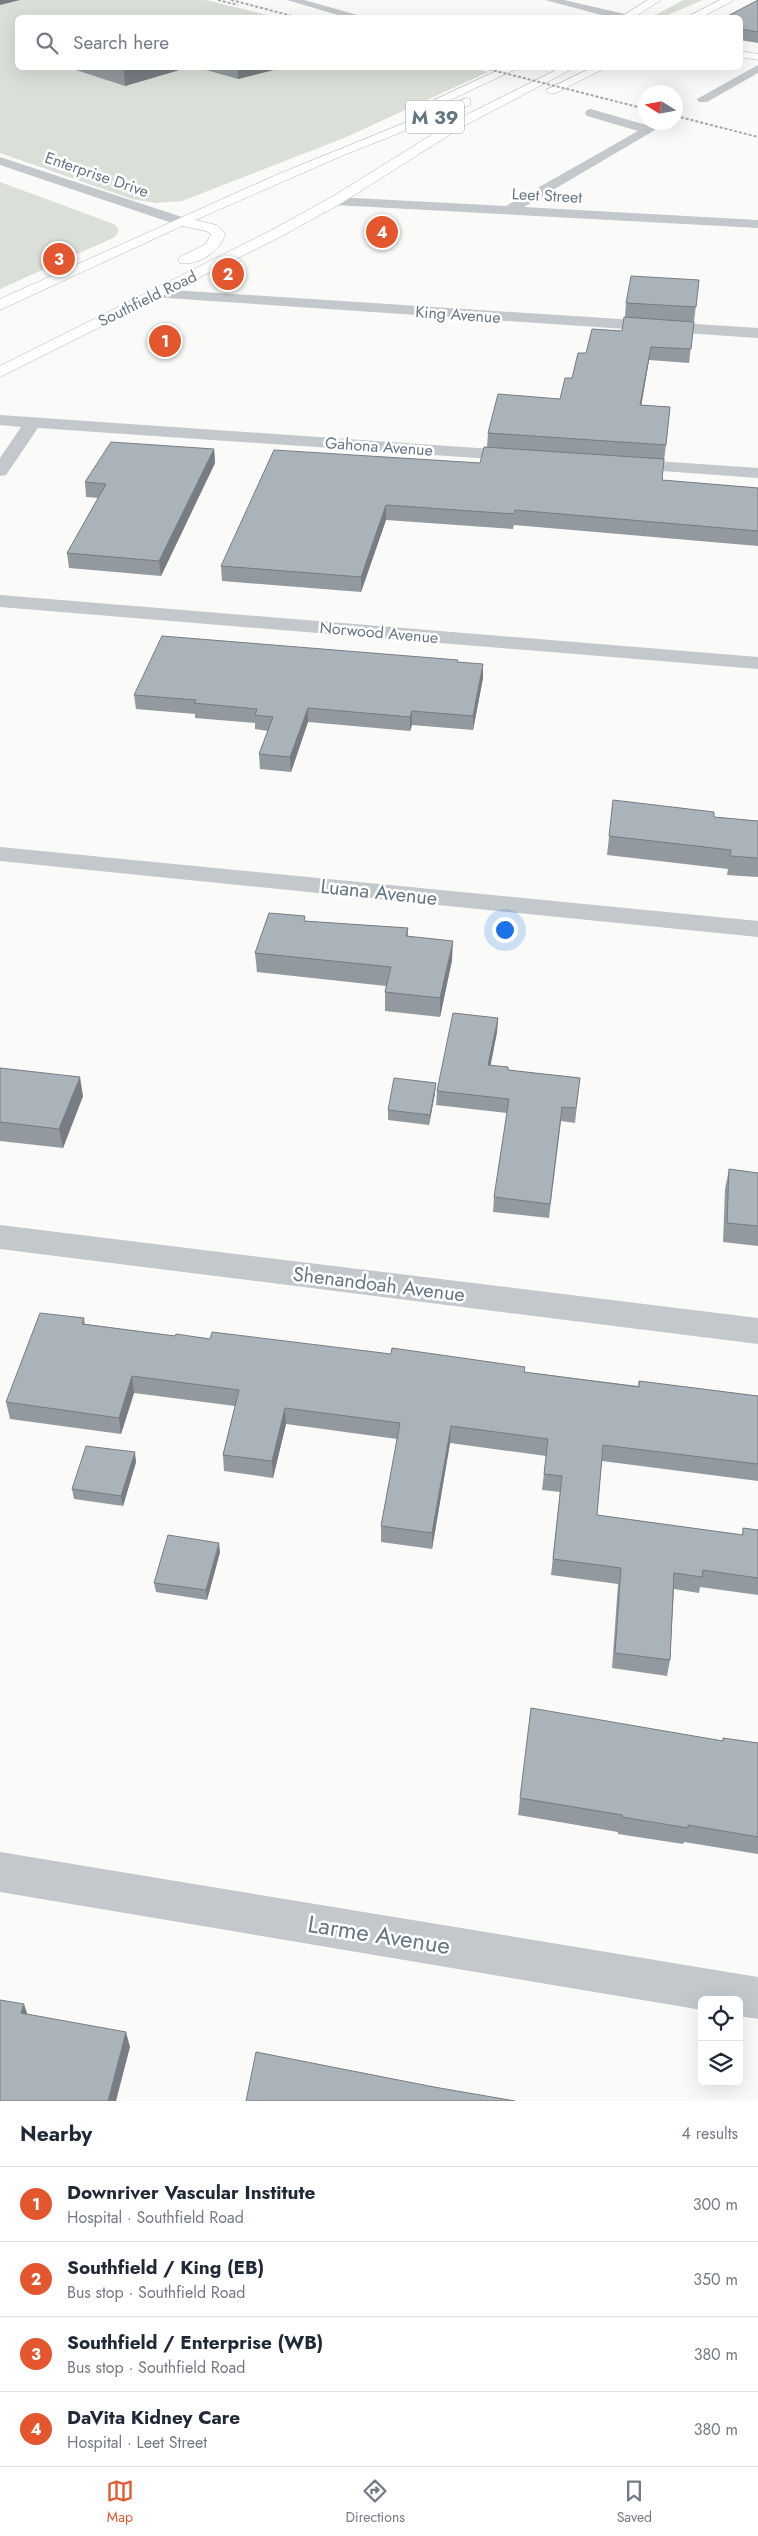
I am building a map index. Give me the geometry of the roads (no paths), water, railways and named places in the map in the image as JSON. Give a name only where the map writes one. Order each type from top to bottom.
[{"type":"main road","points":[[696,15],[729,0]]},
{"type":"main road","points":[[629,15],[661,2]]},
{"type":"main road","points":[[647,15],[661,2]]},
{"type":"main road","points":[[743,54],[758,57]]},
{"type":"main road","name":"M 39","points":[[0,306],[331,156],[432,118],[517,70]]},
{"type":"main road","name":"Southfield Road","points":[[0,372],[77,332],[157,294],[335,201],[397,164],[458,124],[564,70]]},
{"type":"main road","name":"Southfield Road","points":[[397,164],[595,70]]},
{"type":"main road","points":[[173,266],[214,245],[218,239],[218,233],[211,228],[183,222]]},
{"type":"main road","points":[[0,320],[106,269],[138,242]]},
{"type":"main road","points":[[77,332],[95,306]]},
{"type":"street","points":[[292,0],[351,15]]},
{"type":"street","points":[[550,0],[615,15]]},
{"type":"street","points":[[703,99],[758,68]]},
{"type":"street","points":[[509,210],[649,130],[591,113]]},
{"type":"street","name":"Enterprise Drive","points":[[0,161],[183,222]]},
{"type":"street","name":"Leet Street","points":[[335,201],[758,224]]},
{"type":"street","name":"Enterprise Drive","points":[[135,225],[158,233]]},
{"type":"street","name":"King Avenue","points":[[157,294],[758,333]]},
{"type":"street","name":"Gahona Avenue","points":[[0,420],[540,458]]},
{"type":"street","points":[[0,471],[33,422]]},
{"type":"street","points":[[609,462],[758,473]]},
{"type":"street","name":"Norwood Avenue","points":[[0,601],[758,663]]},
{"type":"street","name":"Luana Avenue","points":[[0,854],[758,929]]},
{"type":"street","name":"Shenandoah Avenue","points":[[0,1237],[758,1331]]},
{"type":"street","name":"Larme Avenue","points":[[0,1872],[758,1998]]},
{"type":"railway","points":[[218,0],[238,5]]},
{"type":"railway","points":[[231,0],[288,15]]},
{"type":"railway","points":[[492,70],[638,107]]},
{"type":"railway","points":[[683,118],[758,137]]},
{"type":"place","name":"DaVita Kidney Care","points":[[382,232]]},
{"type":"place","name":"Southfield / Enterprise (WB)","points":[[59,259]]},
{"type":"place","name":"Southfield / King (EB)","points":[[228,274]]},
{"type":"place","name":"Downriver Vascular Institute","points":[[165,341]]}]
